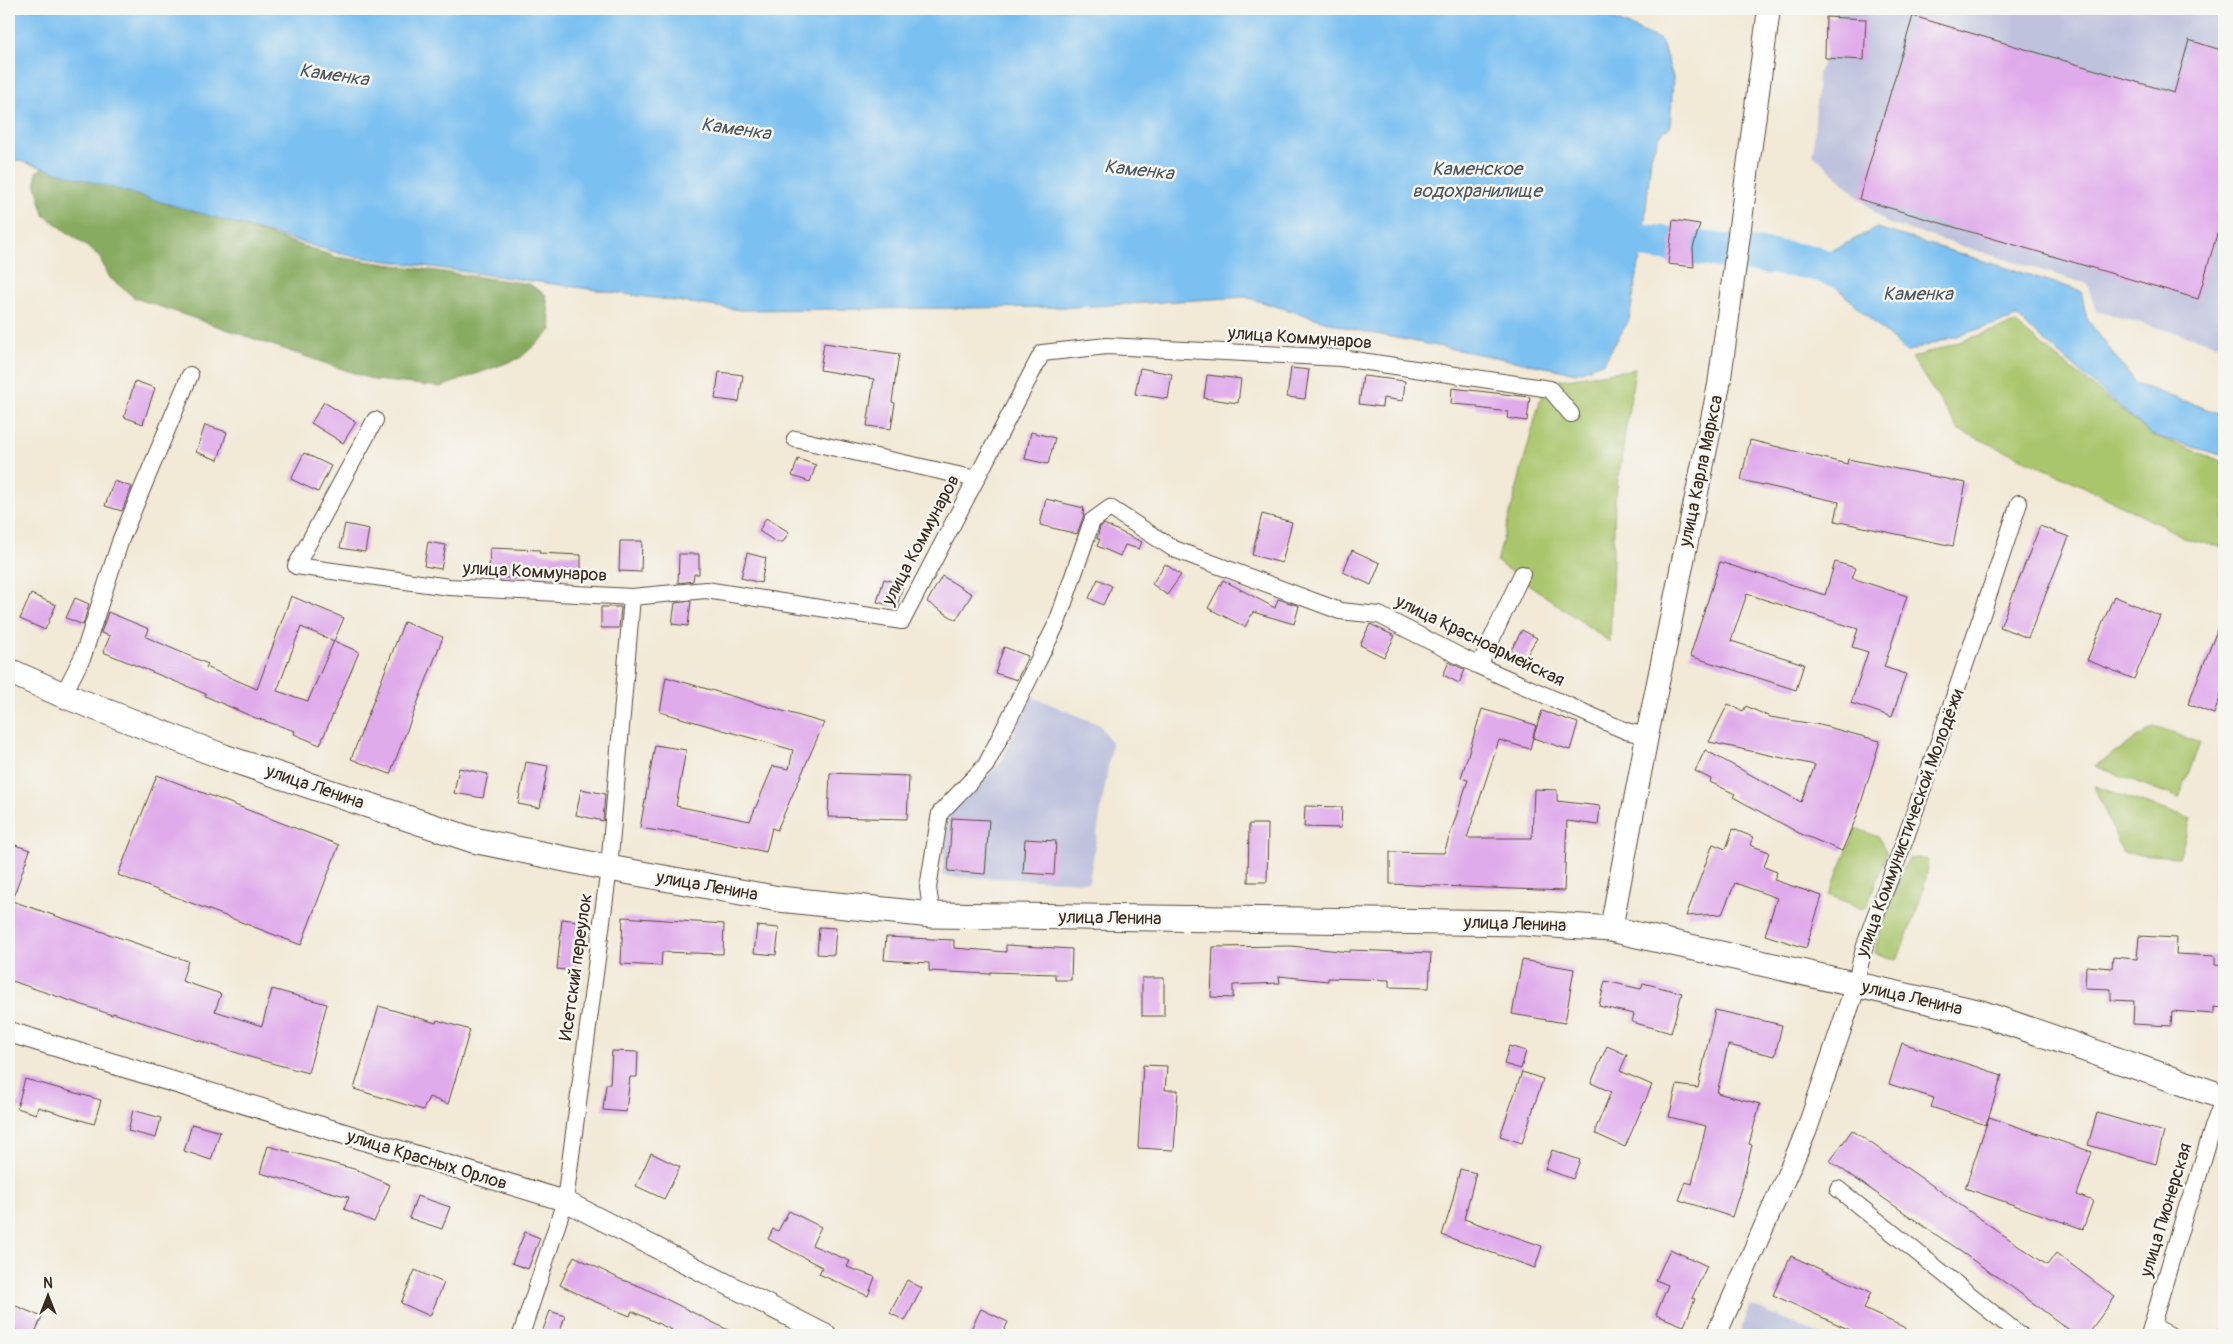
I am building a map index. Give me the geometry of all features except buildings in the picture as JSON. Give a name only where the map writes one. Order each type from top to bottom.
[{"type":"main road","name":"улица Карла Маркса","points":[[1611,929],[1647,736],[1719,385],[1769,9]]},
{"type":"main road","name":"улица Ленина","points":[[9,671],[63,695],[224,757],[473,840],[609,868],[779,899],[932,915],[1524,923],[1611,929],[1981,1013],[2224,1097]]},
{"type":"street","name":"улица Коммунаров","points":[[375,420],[296,566],[449,588],[632,597],[706,590],[902,620],[1042,353],[1107,346],[1341,358],[1550,389],[1570,414]]},
{"type":"street","points":[[63,695],[82,656],[121,539],[190,375]]},
{"type":"street","points":[[795,439],[976,478]]},
{"type":"street","name":"улица Коммунистической Молодёжи","points":[[1716,1335],[1806,1132],[1856,985],[1860,958],[1910,825],[1974,642],[2019,503]]},
{"type":"street","name":"улица Красноармейская","points":[[932,915],[928,888],[940,813],[986,765],[1057,624],[1092,521],[1110,508],[1174,549],[1340,611],[1379,615],[1479,666],[1626,731],[1647,736]]},
{"type":"street","points":[[1479,666],[1522,574]]},
{"type":"street","name":"Исетский переулок","points":[[521,1335],[565,1202],[609,868],[632,597]]},
{"type":"street","name":"улица Красных Орлов","points":[[9,1032],[565,1202],[826,1335]]},
{"type":"street","name":"улица Пионерская","points":[[2150,1331],[2187,1207],[2224,1097]]},
{"type":"street","points":[[1838,1189],[2020,1335]]},
{"type":"street","points":[[2150,1331],[2170,1335]]},
{"type":"shaded area","points":[[1835,9],[2224,9],[2224,346],[2096,311],[2087,284],[1886,223],[1813,154],[1818,73],[1832,43]]},
{"type":"shaded area","points":[[1031,696],[1100,725],[1112,744],[1089,882],[942,876],[949,813],[1001,762]]},
{"type":"shaded area","points":[[1751,1305],[1822,1335],[1739,1335]]},
{"type":"green space","points":[[53,162],[336,257],[529,284],[546,295],[552,330],[520,358],[441,387],[374,380],[135,298],[110,278],[98,255],[44,215],[36,186],[36,172]]},
{"type":"green space","points":[[2015,323],[2152,435],[2224,462],[2224,548],[2188,539],[2079,484],[1959,430],[1912,358]]},
{"type":"green space","points":[[1635,369],[1615,500],[1610,642],[1497,562],[1545,382]]},
{"type":"green space","points":[[2155,726],[2200,743],[2179,798],[2095,766]]},
{"type":"green space","points":[[2094,786],[2191,819],[2179,857],[2123,853]]},
{"type":"green space","points":[[1856,828],[1878,837],[1887,853],[1865,910],[1829,895]]},
{"type":"green space","points":[[1910,858],[1927,859],[1926,880],[1897,960],[1875,953],[1877,942],[1904,866]]},
{"type":"water","name":"Каменское водохранилище","points":[[9,9],[1591,9],[1661,40],[1673,77],[1670,127],[1659,135],[1651,156],[1643,241],[1629,320],[1604,362],[1576,373],[1350,329],[1246,297],[1077,307],[740,310],[345,255],[9,158]]},
{"type":"water","name":"Каменка","points":[[1877,228],[2081,291],[2087,319],[2136,384],[2224,415],[2224,456],[2152,435],[2017,317],[1906,352],[1809,262]]},
{"type":"waterway","name":"Каменка","points":[[1596,229],[1643,241],[1809,262],[1855,275]]}]
